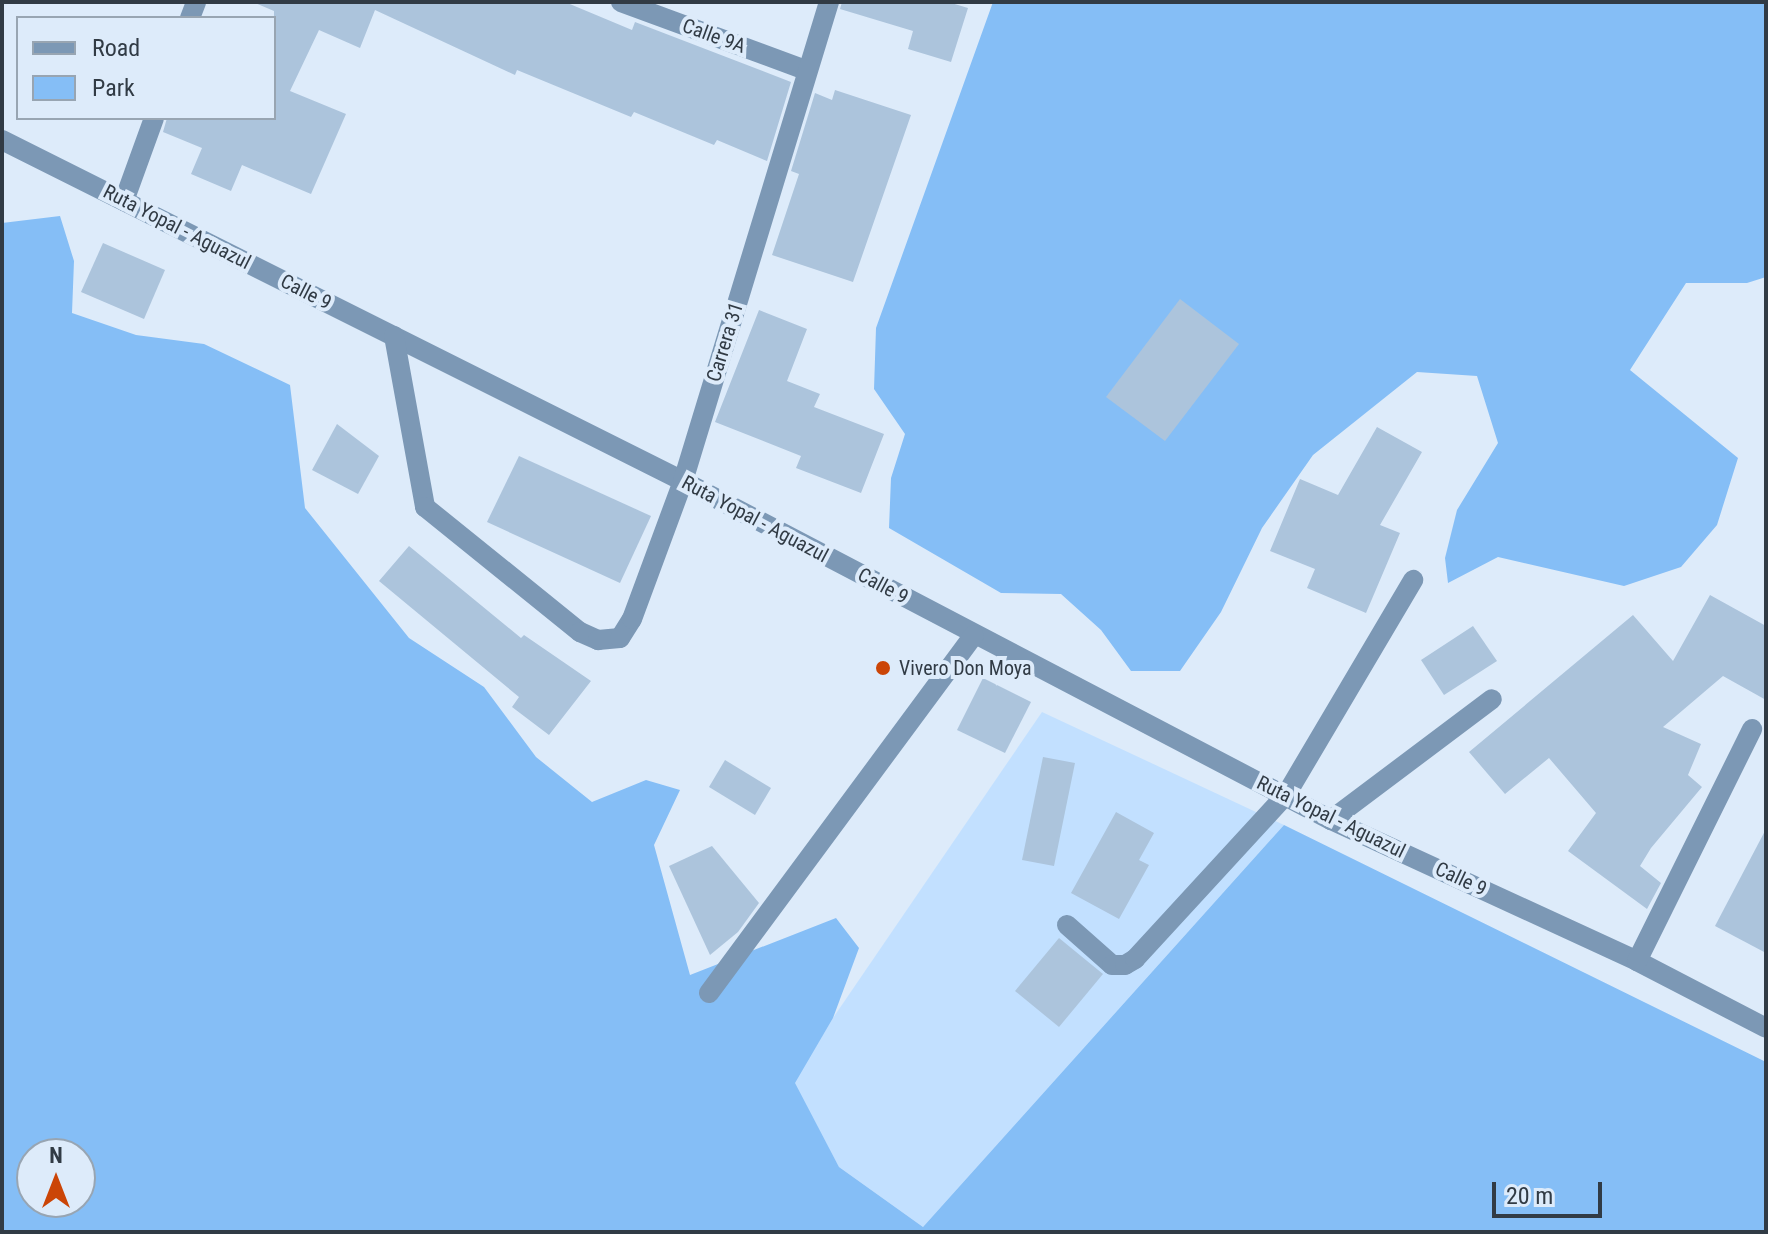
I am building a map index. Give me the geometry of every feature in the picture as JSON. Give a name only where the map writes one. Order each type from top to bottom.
[{"type":"street","name":"Calle 9A","points":[[621,2],[806,70]]},
{"type":"street","name":"Carrera 31","points":[[394,336],[425,507],[580,632],[598,640],[620,638],[632,619],[683,481],[829,2]]},
{"type":"street","points":[[124,201],[153,120]]},
{"type":"street","name":"Ruta Yopal - Aguazul","points":[[2,140],[683,481],[1331,820],[1637,961],[1766,1028]]},
{"type":"street","points":[[1067,925],[1112,965],[1125,965],[1135,959],[1286,795],[1413,580]]},
{"type":"street","points":[[709,993],[974,635]]},
{"type":"street","points":[[1331,820],[1492,699]]},
{"type":"street","points":[[1637,961],[1752,729]]},
{"type":"shaded area","points":[[1042,712],[1284,825],[923,1227],[839,1167],[794,1083],[833,1018]]},
{"type":"green space","points":[[993,2],[1766,2],[1766,277],[1747,283],[1686,283],[1630,370],[1738,458],[1717,525],[1681,567],[1624,586],[1498,557],[1448,583],[1445,558],[1457,510],[1498,443],[1477,376],[1417,372],[1313,455],[1262,528],[1221,612],[1180,671],[1131,671],[1101,630],[1061,594],[1001,593],[889,528],[891,478],[905,434],[874,389],[876,328]]},
{"type":"green space","points":[[60,216],[74,261],[72,313],[136,335],[204,344],[290,385],[305,508],[409,638],[484,687],[536,757],[592,802],[646,780],[680,790],[654,845],[690,975],[836,918],[859,948],[833,1018],[795,1083],[839,1167],[923,1227],[1284,825],[1766,1062],[1766,1232],[2,1232],[2,223]]},
{"type":"building","points":[[253,2],[565,2],[632,30],[635,22],[791,82],[767,161],[717,140],[714,145],[634,112],[631,117],[517,70],[515,75],[375,10],[360,48],[319,30],[290,91],[346,114],[311,194],[242,165],[231,191],[191,174],[202,148],[163,132],[166,120],[276,120],[274,11]]},
{"type":"building","points":[[842,2],[948,2],[968,8],[951,62],[908,49],[913,31],[840,9]]},
{"type":"building","points":[[835,90],[911,115],[853,282],[772,255],[799,174],[791,171],[815,93],[832,100]]},
{"type":"building","points":[[103,243],[165,270],[144,319],[81,292]]},
{"type":"building","points":[[1180,299],[1239,344],[1165,441],[1106,397]]},
{"type":"building","points":[[759,310],[807,329],[787,381],[820,394],[814,407],[884,434],[861,493],[796,468],[801,456],[715,422]]},
{"type":"building","points":[[337,424],[379,456],[358,494],[312,470]]},
{"type":"building","points":[[1377,427],[1422,452],[1380,525],[1400,533],[1366,613],[1307,588],[1315,569],[1270,551],[1300,479],[1338,495]]},
{"type":"building","points":[[519,456],[651,516],[620,583],[487,522]]},
{"type":"building","points":[[409,546],[521,638],[524,635],[591,681],[549,735],[512,707],[519,697],[379,581]]},
{"type":"building","points":[[1710,595],[1766,626],[1766,700],[1723,676],[1663,727],[1701,744],[1688,775],[1702,787],[1651,848],[1640,866],[1661,883],[1647,909],[1568,851],[1596,813],[1549,758],[1505,794],[1469,752],[1633,615],[1673,661]]},
{"type":"building","points":[[1473,626],[1497,661],[1444,695],[1421,660]]},
{"type":"building","points":[[983,678],[1031,702],[1005,753],[957,730]]},
{"type":"building","points":[[1043,757],[1075,763],[1054,866],[1022,860]]},
{"type":"building","points":[[725,760],[771,788],[755,815],[709,787]]},
{"type":"building","points":[[1116,812],[1154,833],[1139,860],[1149,865],[1119,919],[1071,893]]},
{"type":"building","points":[[1766,829],[1766,953],[1715,926]]},
{"type":"building","points":[[712,846],[759,903],[738,932],[710,955],[669,866]]},
{"type":"building","points":[[1059,938],[1103,974],[1059,1027],[1015,991]]},
{"type":"place","name":"Vivero Don Moya","points":[[883,668]]}]
